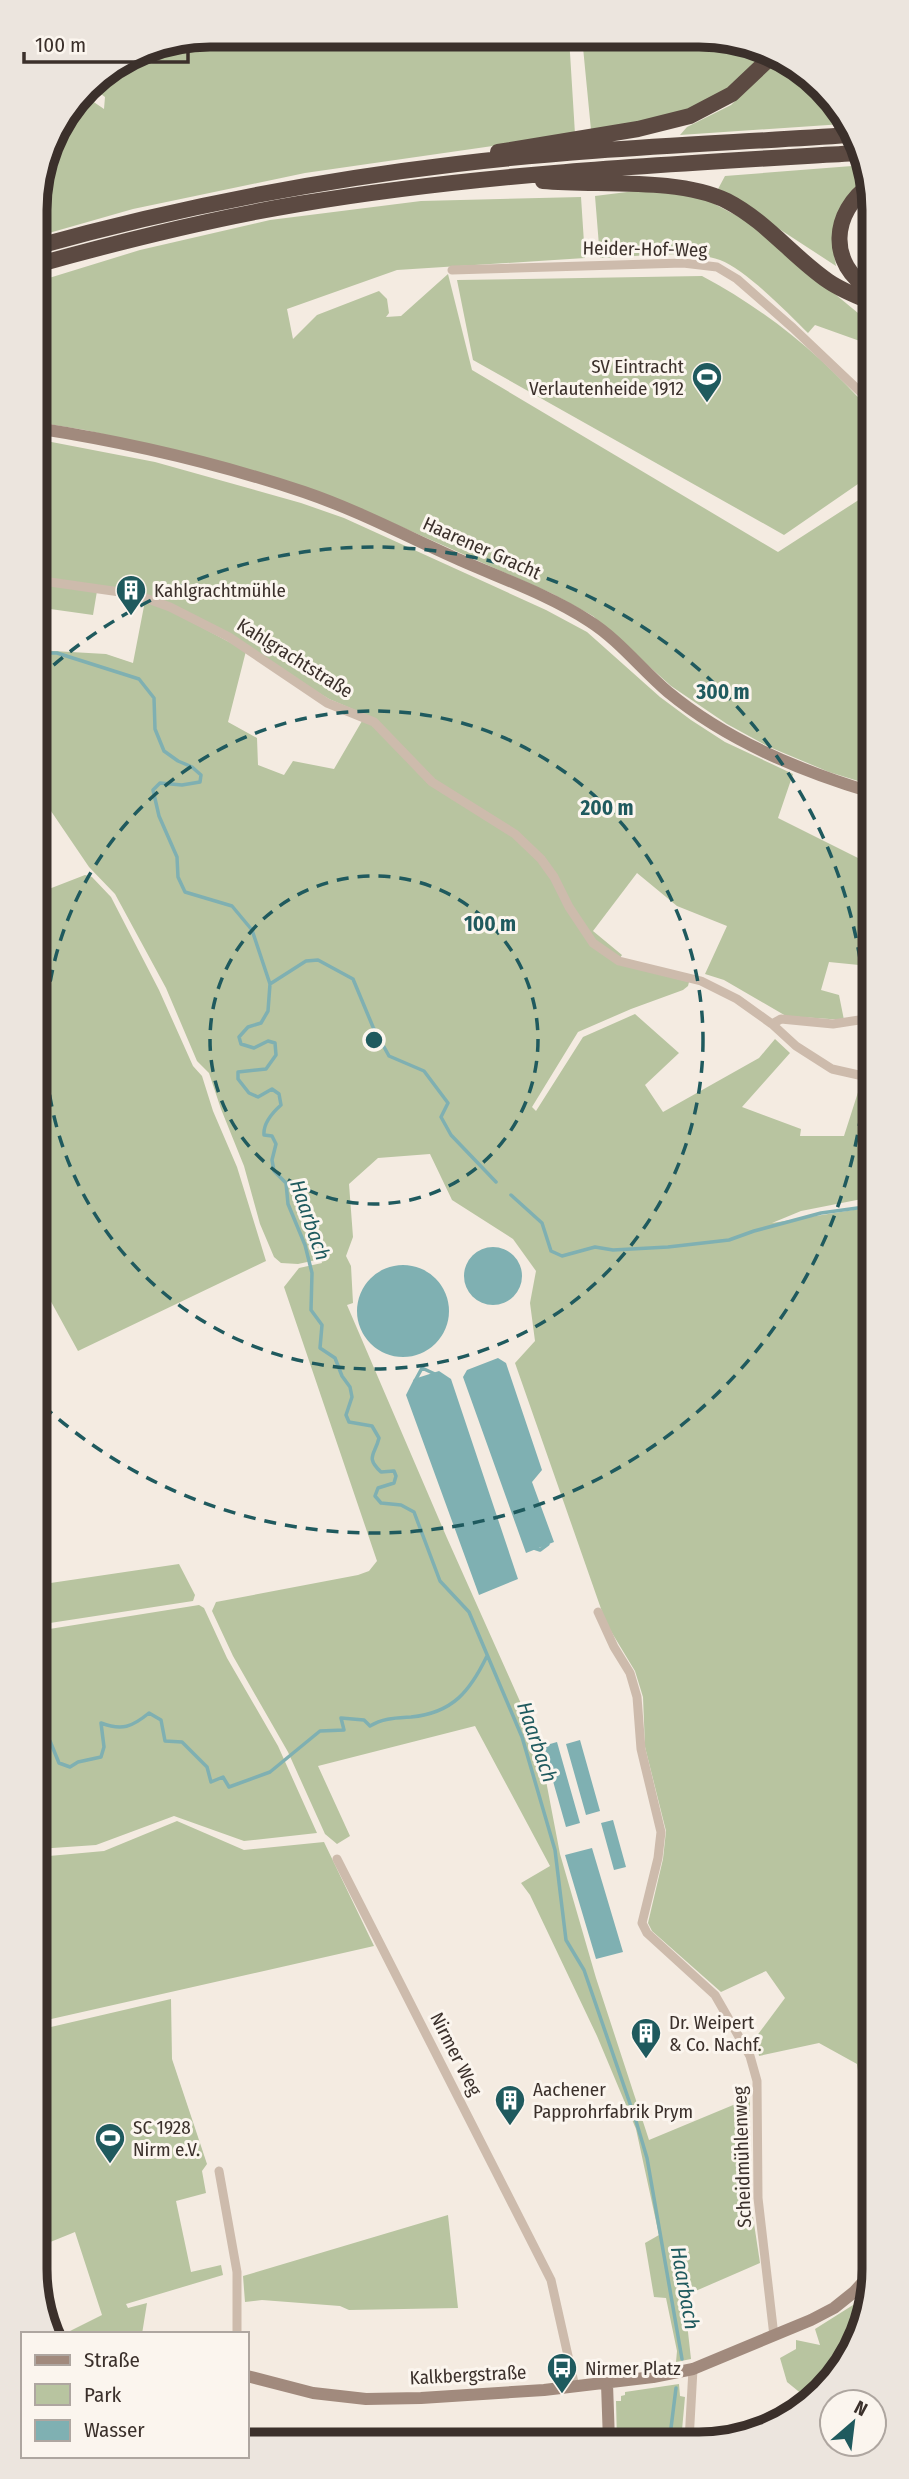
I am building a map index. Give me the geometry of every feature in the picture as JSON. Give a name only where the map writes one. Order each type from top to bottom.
[{"type":"highway","points":[[460,163],[508,149],[638,129],[690,116],[732,94],[766,62]]},
{"type":"highway","points":[[48,244],[228,199],[322,182],[460,163],[844,135]]},
{"type":"highway","points":[[48,262],[134,238],[297,204],[502,177],[851,153]]},
{"type":"highway","points":[[502,177],[581,184],[664,186],[716,197],[753,218],[827,281],[862,298]]},
{"type":"highway","points":[[860,192],[849,205],[839,241],[845,266],[862,284]]},
{"type":"main road","name":"Haarener Gracht","points":[[48,430],[156,451],[304,492],[551,599],[590,621],[667,691],[723,729],[809,771],[862,789]]},
{"type":"main road","name":"Kalkbergstraße","points":[[248,2376],[313,2393],[366,2399],[421,2398],[607,2384],[693,2369],[834,2308],[861,2285]]},
{"type":"main road","points":[[607,2384],[609,2432]]},
{"type":"street","name":"Heider-Hof-Weg","points":[[452,270],[683,262],[717,267],[737,279],[862,393]]},
{"type":"street","name":"Kahlgrachtstraße","points":[[48,582],[134,594],[170,607],[229,636],[327,702],[374,722],[432,782],[515,834],[541,859],[593,943],[619,961],[701,981],[737,999],[772,1024],[796,1046],[832,1069],[862,1076]]},
{"type":"street","points":[[772,1024],[781,1019],[833,1024],[862,1020]]},
{"type":"street","name":"Scheidmühlenweg","points":[[598,1612],[630,1673],[637,1697],[641,1749],[661,1832],[658,1858],[642,1923],[647,1933],[715,1995],[750,2056],[757,2081],[758,2198],[774,2336]]},
{"type":"street","name":"Nirmer Weg","points":[[337,1859],[551,2280],[575,2387]]},
{"type":"street","points":[[219,2171],[237,2272],[237,2332]]},
{"type":"street","points":[[690,2432],[693,2369]]},
{"type":"green space","points":[[570,47],[575,134],[305,173],[133,209],[48,233],[49,189],[64,138],[91,100],[104,109],[105,97],[99,92],[129,69],[178,50]]},
{"type":"green space","points":[[583,47],[699,47],[731,50],[759,59],[737,82],[721,94],[686,111],[630,125],[591,130]]},
{"type":"green space","points":[[772,65],[814,95],[837,124],[680,135],[687,127],[731,105]]},
{"type":"green space","points":[[855,166],[861,194],[832,242],[836,266],[718,189],[725,176]]},
{"type":"green space","points":[[651,189],[703,198],[745,220],[862,314],[862,342],[815,325],[808,333],[754,282],[720,260],[677,254],[600,258],[595,196]]},
{"type":"green space","points":[[581,197],[585,258],[397,270],[287,309],[293,339],[317,315],[379,291],[387,299],[389,313],[386,317],[401,316],[448,274],[472,370],[778,552],[862,498],[862,782],[829,772],[767,746],[727,724],[671,686],[593,616],[553,594],[352,505],[142,443],[48,424],[48,278],[140,250],[270,220],[421,201]]},
{"type":"green space","name":"SV Eintracht Verlautenheide 1912","points":[[702,276],[749,304],[793,336],[834,372],[862,402],[862,481],[784,535],[473,360],[457,280]]},
{"type":"green space","points":[[48,441],[155,462],[301,503],[344,518],[546,610],[587,632],[660,697],[691,720],[725,742],[793,774],[778,818],[862,860],[862,944],[859,965],[829,962],[821,990],[839,995],[844,1020],[786,1016],[724,980],[705,974],[727,926],[677,906],[637,873],[593,931],[622,955],[620,958],[596,941],[571,906],[543,856],[434,779],[376,719],[329,699],[171,604],[48,578]]},
{"type":"green space","points":[[48,585],[97,591],[93,615],[48,609]]},
{"type":"green space","points":[[145,601],[169,610],[246,651],[228,722],[257,738],[258,765],[284,775],[293,761],[334,769],[362,721],[374,725],[430,785],[513,836],[539,860],[592,945],[619,964],[689,982],[683,990],[578,1032],[532,1107],[536,1111],[583,1037],[635,1014],[679,1053],[645,1085],[663,1112],[759,1058],[775,1039],[790,1053],[742,1107],[801,1129],[800,1136],[844,1136],[862,1086],[858,1153],[862,1164],[862,1199],[801,1211],[772,1223],[862,1209],[861,2091],[857,2064],[819,2043],[759,2056],[756,2037],[785,1998],[766,1971],[721,1992],[652,1931],[648,1923],[663,1859],[666,1831],[645,1747],[643,1697],[635,1671],[606,1623],[515,1363],[535,1341],[530,1303],[536,1271],[513,1239],[452,1200],[430,1154],[378,1158],[349,1184],[353,1237],[346,1256],[351,1266],[353,1303],[347,1305],[539,1744],[560,1854],[596,1978],[649,2140],[750,2098],[750,2197],[760,2263],[684,2296],[691,2359],[676,2362],[677,2351],[666,2298],[654,2297],[645,2243],[659,2235],[636,2129],[597,2036],[530,1895],[521,1883],[550,1866],[475,1726],[318,1766],[350,1836],[337,1844],[325,1834],[288,1752],[233,1656],[212,1611],[216,1602],[358,1575],[369,1571],[377,1561],[284,1287],[299,1268],[322,1263],[321,1259],[298,1264],[281,1263],[274,1257],[260,1224],[244,1166],[209,1073],[197,1061],[166,988],[115,894],[89,867],[48,806],[48,651],[106,654],[133,663]]},
{"type":"green space","points":[[85,875],[92,877],[111,897],[159,990],[193,1066],[202,1076],[213,1111],[237,1167],[266,1261],[78,1351],[47,1295],[48,889]]},
{"type":"green space","points":[[179,1564],[195,1595],[193,1601],[47,1623],[47,1583]]},
{"type":"green space","points":[[199,1605],[204,1608],[227,1658],[278,1746],[317,1833],[244,1841],[174,1816],[96,1845],[47,1848],[47,1629]]},
{"type":"green space","points":[[177,1821],[244,1850],[324,1842],[374,1946],[47,2020],[47,1856],[104,1851]]},
{"type":"green space","name":"SC 1928 Nirm e.V.","points":[[171,1999],[172,2059],[207,2164],[202,2171],[206,2193],[176,2201],[191,2272],[221,2265],[223,2275],[126,2304],[128,2308],[147,2303],[142,2332],[68,2332],[102,2315],[75,2232],[47,2243],[47,2028]]},
{"type":"green space","points":[[448,2215],[458,2308],[349,2310],[340,2306],[262,2300],[245,2302],[243,2276]]},
{"type":"green space","points":[[858,2302],[840,2350],[828,2368],[802,2394],[787,2382],[780,2358],[796,2349],[796,2340],[820,2345],[815,2329]]},
{"type":"green space","points":[[679,2384],[680,2396],[685,2397],[682,2432],[617,2432],[616,2401],[621,2401],[625,2392]]},
{"type":"water","points":[[493,1247],[504,1249],[517,1260],[522,1276],[520,1287],[509,1300],[493,1305],[482,1303],[469,1292],[464,1276],[466,1265],[477,1252]]},
{"type":"water","points":[[403,1265],[420,1269],[435,1279],[445,1294],[449,1311],[445,1328],[435,1343],[420,1353],[403,1357],[386,1353],[371,1343],[361,1328],[357,1311],[361,1294],[371,1279],[386,1269]]},
{"type":"water","points":[[498,1358],[506,1363],[542,1470],[532,1482],[554,1542],[526,1553],[463,1377],[467,1370]]},
{"type":"water","points":[[439,1371],[451,1379],[518,1579],[479,1595],[406,1395],[414,1379]]},
{"type":"water","points":[[580,1740],[600,1811],[586,1815],[566,1744]]},
{"type":"water","points":[[557,1742],[580,1823],[566,1827],[543,1746]]},
{"type":"water","points":[[613,1820],[626,1867],[614,1870],[601,1823]]},
{"type":"water","points":[[592,1848],[623,1952],[596,1959],[565,1855]]},
{"type":"waterway","name":"Haarbach","points":[[48,653],[57,653],[139,679],[154,698],[155,729],[164,751],[201,775],[200,782],[182,785],[160,783],[153,790],[159,816],[177,857],[178,877],[185,892],[232,906],[252,930],[270,984],[268,1011],[261,1023],[248,1027],[239,1037],[241,1044],[254,1048],[268,1041],[275,1043],[276,1055],[266,1069],[238,1072],[238,1079],[249,1093],[258,1097],[272,1089],[279,1094],[281,1105],[267,1122],[264,1135],[272,1136],[276,1144],[272,1160],[274,1171],[286,1183],[288,1204],[305,1245],[312,1273],[311,1310],[322,1325],[320,1348],[335,1358],[350,1387],[352,1397],[346,1415],[349,1422],[372,1426],[379,1438],[373,1463],[381,1472],[394,1471],[396,1476],[394,1483],[378,1488],[375,1496],[381,1503],[401,1505],[414,1512],[440,1581],[469,1612],[522,1737],[555,1850],[566,1940],[584,1970],[647,2158],[682,2359]]},
{"type":"waterway","points":[[270,984],[306,961],[318,960],[353,979],[373,1027],[389,1056],[424,1071],[448,1103],[441,1117],[451,1135],[496,1182]]},
{"type":"waterway","points":[[511,1195],[542,1223],[551,1251],[562,1256],[595,1247],[613,1250],[729,1240],[821,1213],[862,1207]]},
{"type":"waterway","points":[[415,1381],[422,1368],[437,1375]]},
{"type":"waterway","points":[[534,1548],[540,1550],[548,1544],[547,1541]]},
{"type":"waterway","points":[[47,1741],[50,1741],[59,1763],[70,1767],[78,1762],[101,1757],[104,1747],[101,1723],[115,1727],[126,1726],[149,1713],[161,1720],[165,1741],[182,1742],[207,1767],[211,1782],[223,1777],[229,1787],[270,1772],[320,1731],[344,1730],[341,1718],[364,1720],[370,1726],[385,1720],[438,1711],[467,1690],[487,1656]]},
{"type":"waterway","name":"Haarbach","points":[[670,2432],[676,2388]]},
{"type":"place","name":"SV Eintracht Verlautenheide 1912","points":[[707,404]]},
{"type":"place","name":"Kahlgrachtmühle","points":[[131,617]]},
{"type":"place","name":"Dr. Weipert & Co. Nachf.","points":[[646,2060]]},
{"type":"place","name":"Aachener Papprohrfabrik Prym","points":[[510,2127]]},
{"type":"place","name":"SC 1928 Nirm e.V.","points":[[110,2165]]},
{"type":"place","name":"Nirmer Platz","points":[[562,2395]]}]
